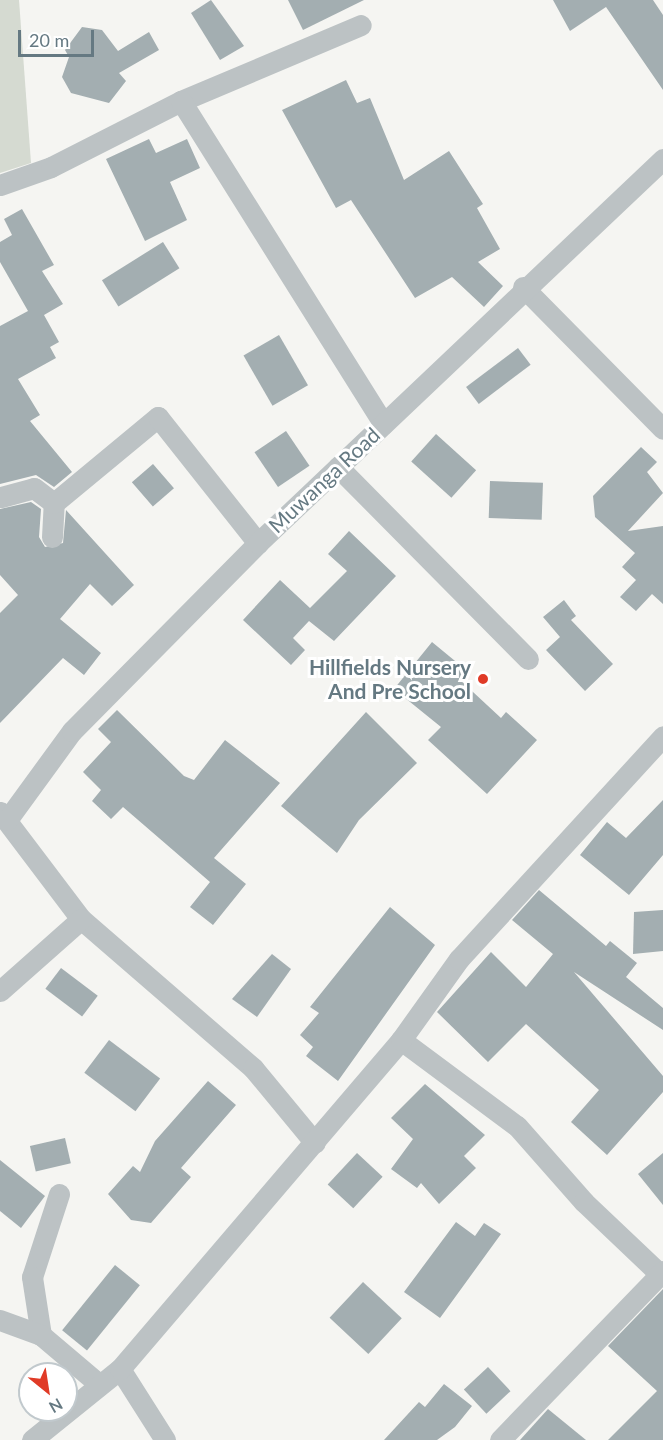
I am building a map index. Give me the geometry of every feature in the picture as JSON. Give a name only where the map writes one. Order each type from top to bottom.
[{"type":"street","points":[[0,185],[51,167],[181,101],[361,25]]},
{"type":"street","points":[[181,101],[384,424]]},
{"type":"street","name":"Muwanga Road","points":[[4,816],[72,731],[258,543],[384,424],[523,287],[663,159]]},
{"type":"street","points":[[523,287],[663,429]]},
{"type":"street","points":[[52,537],[54,503],[158,417],[258,543]]},
{"type":"street","points":[[338,467],[528,659]]},
{"type":"street","points":[[1,497],[34,488],[54,503]]},
{"type":"street","points":[[32,1440],[120,1369],[401,1040],[459,959],[663,736]]},
{"type":"street","points":[[4,816],[81,919],[253,1068],[315,1143]]},
{"type":"street","points":[[0,991],[81,919]]},
{"type":"street","points":[[401,1040],[517,1126],[584,1202],[662,1272],[500,1440]]},
{"type":"street","points":[[41,1335],[33,1277],[59,1194]]},
{"type":"street","points":[[0,1320],[41,1335],[100,1385]]},
{"type":"street","points":[[120,1369],[165,1440]]},
{"type":"shaded area","points":[[0,0],[19,0],[31,163],[0,173]]},
{"type":"building","points":[[211,0],[244,46],[220,60],[191,13]]},
{"type":"building","points":[[288,0],[364,0],[303,30]]},
{"type":"building","points":[[553,0],[653,0],[663,15],[663,90],[606,7],[570,31]]},
{"type":"building","points":[[82,27],[102,30],[118,51],[149,32],[159,50],[119,73],[126,81],[109,103],[71,93],[62,77],[69,57],[65,50]]},
{"type":"building","points":[[346,80],[357,103],[370,98],[404,180],[449,151],[483,204],[477,208],[500,249],[478,262],[503,286],[484,307],[452,277],[415,298],[351,200],[336,208],[282,110]]},
{"type":"building","points":[[149,139],[156,153],[187,139],[200,168],[170,182],[187,220],[145,241],[106,159]]},
{"type":"building","points":[[22,209],[54,265],[42,271],[63,304],[44,315],[59,342],[50,347],[56,358],[18,379],[40,415],[30,421],[72,472],[54,487],[36,475],[0,484],[0,326],[28,311],[0,262],[0,242],[12,235],[4,219]]},
{"type":"building","points":[[163,242],[179,268],[118,306],[102,280]]},
{"type":"building","points":[[279,335],[308,385],[272,406],[243,356]]},
{"type":"building","points":[[518,348],[531,365],[479,404],[466,387]]},
{"type":"building","points":[[286,431],[309,466],[278,487],[254,452]]},
{"type":"building","points":[[436,434],[476,470],[451,498],[411,461]]},
{"type":"building","points":[[641,447],[657,462],[647,472],[663,493],[628,531],[663,526],[663,604],[652,594],[636,611],[620,597],[636,580],[622,567],[635,553],[595,517],[593,496]]},
{"type":"building","points":[[153,464],[174,488],[153,507],[132,482]]},
{"type":"building","points":[[490,481],[543,483],[542,520],[489,518]]},
{"type":"building","points":[[31,502],[41,509],[39,537],[45,547],[63,543],[66,510],[134,585],[112,606],[90,584],[60,619],[101,653],[84,675],[63,658],[0,723],[0,613],[18,595],[0,575],[0,509]]},
{"type":"building","points":[[349,531],[396,576],[334,641],[309,621],[293,638],[305,650],[291,665],[243,620],[280,580],[310,608],[347,571],[328,554]]},
{"type":"building","points":[[564,600],[576,616],[571,620],[613,664],[585,691],[546,650],[560,637],[543,617]]},
{"type":"building","points":[[432,642],[466,670],[459,679],[501,718],[506,712],[537,740],[487,794],[428,740],[441,727],[394,689]]},
{"type":"building","points":[[117,710],[184,776],[194,780],[225,740],[280,783],[214,858],[246,884],[213,925],[190,907],[210,882],[123,807],[111,819],[92,801],[101,790],[83,772],[111,742],[98,729]]},
{"type":"building","points":[[366,712],[417,763],[359,820],[337,853],[281,806]]},
{"type":"building","points":[[663,800],[663,855],[629,895],[580,855],[607,822],[626,838]]},
{"type":"building","points":[[539,890],[606,946],[610,941],[637,963],[626,977],[663,1008],[663,1030],[574,972],[663,1076],[663,1092],[607,1155],[571,1122],[599,1090],[526,1024],[488,1062],[437,1012],[491,952],[526,987],[553,954],[512,920]]},
{"type":"building","points":[[390,907],[435,945],[338,1081],[306,1056],[313,1047],[300,1035],[319,1013],[310,1007]]},
{"type":"building","points":[[663,910],[663,951],[633,954],[634,912]]},
{"type":"building","points":[[272,954],[291,969],[257,1017],[232,999]]},
{"type":"building","points":[[61,968],[98,996],[82,1016],[45,989]]},
{"type":"building","points":[[109,1040],[160,1079],[135,1111],[84,1073]]},
{"type":"building","points":[[208,1081],[236,1105],[181,1168],[191,1177],[151,1223],[131,1220],[108,1194],[133,1166],[140,1172],[155,1141]]},
{"type":"building","points":[[425,1084],[485,1135],[464,1156],[476,1168],[439,1204],[421,1183],[417,1188],[391,1169],[413,1139],[391,1118]]},
{"type":"building","points":[[65,1138],[71,1163],[36,1171],[30,1146]]},
{"type":"building","points":[[357,1153],[383,1177],[353,1208],[328,1184]]},
{"type":"building","points":[[663,1153],[663,1205],[638,1174]]},
{"type":"building","points":[[0,1160],[45,1196],[21,1228],[0,1211]]},
{"type":"building","points":[[456,1222],[475,1236],[484,1223],[501,1234],[440,1318],[404,1292]]},
{"type":"building","points":[[115,1265],[140,1285],[87,1350],[62,1330]]},
{"type":"building","points":[[363,1282],[402,1318],[368,1354],[330,1318]]},
{"type":"building","points":[[663,1289],[663,1440],[608,1440],[657,1391],[608,1346]]},
{"type":"building","points":[[488,1367],[511,1391],[486,1414],[464,1390]]},
{"type":"building","points":[[444,1384],[472,1406],[455,1427],[437,1440],[384,1440],[419,1402],[425,1407]]},
{"type":"building","points":[[548,1409],[586,1440],[520,1440]]},
{"type":"place","name":"Hillfields Nursery And Pre School","points":[[483,679]]}]
